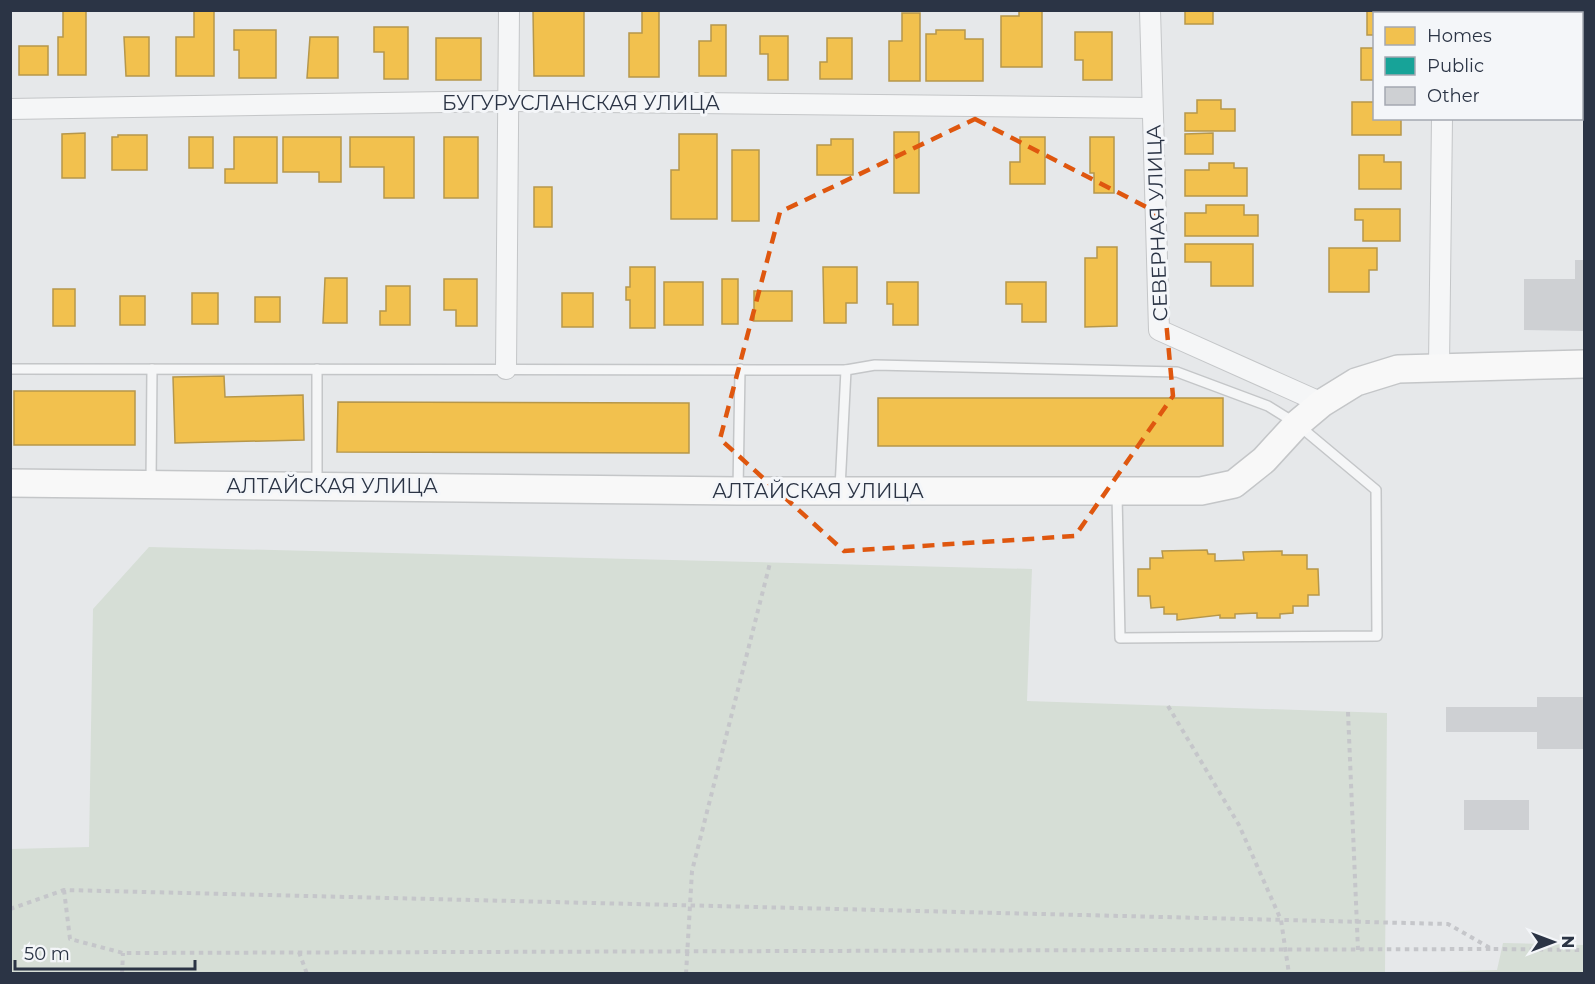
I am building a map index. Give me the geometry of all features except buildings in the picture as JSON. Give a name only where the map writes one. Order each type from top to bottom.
[{"type":"street","points":[[506,369],[511,101],[509,10]]},
{"type":"street","name":"СЕВЕРНАЯ УЛИЦА","points":[[1150,10],[1159,330],[1322,403]]},
{"type":"street","name":"БУГУРУСЛАНСКАЯ УЛИЦА","points":[[10,109],[511,101],[1152,108]]},
{"type":"street","points":[[1439,366],[1442,120]]},
{"type":"street","name":"АЛТАЙСКАЯ УЛИЦА","points":[[10,483],[738,491],[1201,491],[1234,484],[1264,460],[1297,424],[1322,403],[1356,382],[1398,369],[1439,366],[1584,364]]},
{"type":"lane","points":[[10,369],[846,370],[875,365],[1178,372],[1268,406],[1297,424],[1376,490],[1377,636],[1120,638],[1117,492]]},
{"type":"lane","points":[[151,485],[152,369]]},
{"type":"lane","points":[[317,369],[317,486]]},
{"type":"lane","points":[[738,491],[740,369]]},
{"type":"lane","points":[[839,491],[846,370]]},
{"type":"path","points":[[686,974],[692,871],[770,563]]},
{"type":"path","points":[[1168,706],[1239,825],[1281,920],[1289,974]]},
{"type":"path","points":[[1348,712],[1358,950]]},
{"type":"path","points":[[64,890],[70,939],[123,953],[1584,950]]},
{"type":"path","points":[[10,909],[64,890],[1448,924],[1492,949]]},
{"type":"path","points":[[299,952],[307,974]]},
{"type":"path","points":[[122,974],[123,953]]},
{"type":"highlighted area","points":[[975,119],[1156,212],[1173,396],[1075,536],[844,551],[720,439],[780,212]]},
{"type":"shaded area","points":[[149,547],[1032,569],[1027,701],[1387,713],[1385,973],[11,973],[11,849],[89,847],[93,609]]},
{"type":"shaded area","points":[[1503,943],[1584,945],[1584,973],[1393,973],[1497,970]]}]
